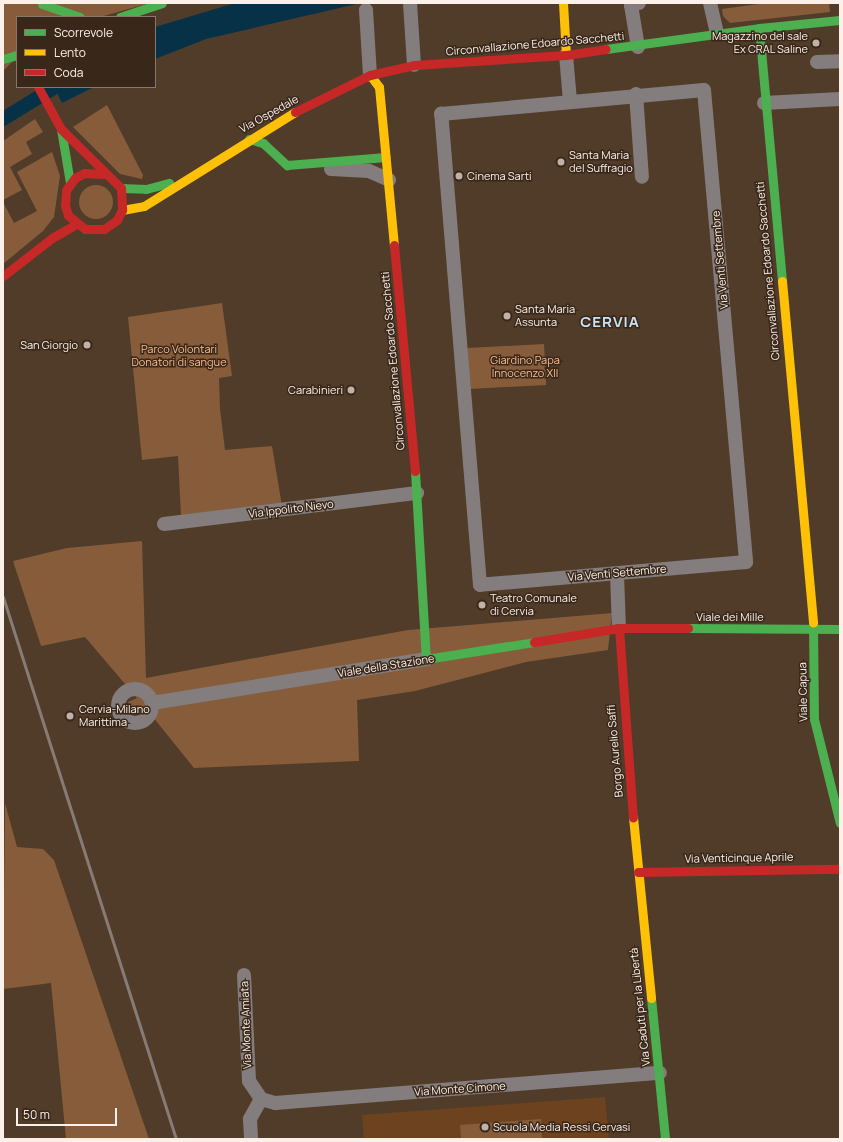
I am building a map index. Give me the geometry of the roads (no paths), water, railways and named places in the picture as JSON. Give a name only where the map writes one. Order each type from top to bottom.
[{"type":"street","points":[[123,16],[162,3]]},
{"type":"street","points":[[410,3],[414,65]]},
{"type":"street","points":[[563,3],[570,101]]},
{"type":"street","points":[[638,47],[631,5],[639,3]]},
{"type":"street","points":[[710,3],[717,33]]},
{"type":"street","points":[[43,16],[42,4],[77,16]]},
{"type":"street","points":[[366,10],[370,75]]},
{"type":"street","points":[[759,28],[840,20]]},
{"type":"street","name":"Circonvallazione Edoardo Sacchetti","points":[[426,659],[417,493],[386,157],[379,87],[370,75],[414,65],[566,55],[638,47],[717,33],[759,28],[764,102],[814,629]]},
{"type":"street","points":[[817,62],[840,61]]},
{"type":"street","name":"Via Ospedale","points":[[183,179],[284,118],[370,75]]},
{"type":"street","points":[[39,88],[61,129],[106,174],[115,180],[121,188],[122,210],[117,220],[104,229],[91,230],[76,224],[65,206]]},
{"type":"street","name":"Via Venti Settembre","points":[[704,90],[746,562],[480,585],[441,114],[636,94],[704,90]]},
{"type":"street","points":[[636,94],[642,177]]},
{"type":"street","points":[[764,102],[840,99]]},
{"type":"street","points":[[275,152],[275,137],[284,118]]},
{"type":"street","points":[[61,129],[70,183]]},
{"type":"street","points":[[249,139],[263,143],[275,152],[287,165],[386,157]]},
{"type":"street","points":[[309,164],[332,170],[369,171],[388,180]]},
{"type":"street","points":[[52,238],[65,206],[66,190],[70,183],[84,173],[106,174]]},
{"type":"street","points":[[121,188],[146,189],[183,179]]},
{"type":"street","points":[[122,210],[144,206],[183,179]]},
{"type":"street","points":[[3,276],[52,238],[76,224]]},
{"type":"street","name":"Via Ippolito Nievo","points":[[164,524],[417,493]]},
{"type":"street","points":[[617,574],[619,628]]},
{"type":"street","name":"Viale dei Mille","points":[[619,628],[840,630]]},
{"type":"street","name":"Viale della Stazione","points":[[152,704],[619,628]]},
{"type":"street","name":"Borgo Aurelio Saffi","points":[[619,628],[625,733],[638,872]]},
{"type":"street","name":"Viale Capua","points":[[814,629],[814,719],[840,823]]},
{"type":"street","name":"Via Venticinque Aprile","points":[[638,872],[840,869]]},
{"type":"street","name":"Via Caduti per la Libertà","points":[[638,872],[660,1073],[665,1139]]},
{"type":"street","name":"Via Monte Amiata","points":[[244,975],[248,1081],[261,1098]]},
{"type":"street","name":"Via Monte Cimone","points":[[261,1098],[275,1103],[660,1073]]},
{"type":"street","points":[[251,1139],[250,1119],[261,1098]]},
{"type":"water","points":[[235,3],[361,3],[206,39],[156,59],[156,27]]},
{"type":"water","points":[[54,88],[92,88],[62,103]]},
{"type":"waterway","points":[[3,119],[53,88]]},
{"type":"railway","points":[[3,597],[176,1139]]},
{"type":"place","name":"Magazzino del sale Ex CRAL Saline","points":[[816,43]]},
{"type":"place","name":"Santa Maria del Suffragio","points":[[561,162]]},
{"type":"place","name":"Cinema Sarti","points":[[459,176]]},
{"type":"place","name":"Santa Maria Assunta","points":[[507,316]]},
{"type":"place","name":"San Giorgio","points":[[87,345]]},
{"type":"place","name":"Carabinieri","points":[[351,390]]},
{"type":"place","name":"Teatro Comunale di Cervia","points":[[482,605]]},
{"type":"place","name":"Cervia-Milano Marittima","points":[[70,716]]},
{"type":"place","name":"Scuola Media Ressi Gervasi","points":[[485,1127]]},
{"type":"district","name":"CERVIA","points":[[610,322]]},
{"type":"park label","name":"Parco Volontari Donatori di sangue","points":[[179,356]]},
{"type":"park label","name":"Giardino Papa Innocenzo XII","points":[[525,367]]}]
